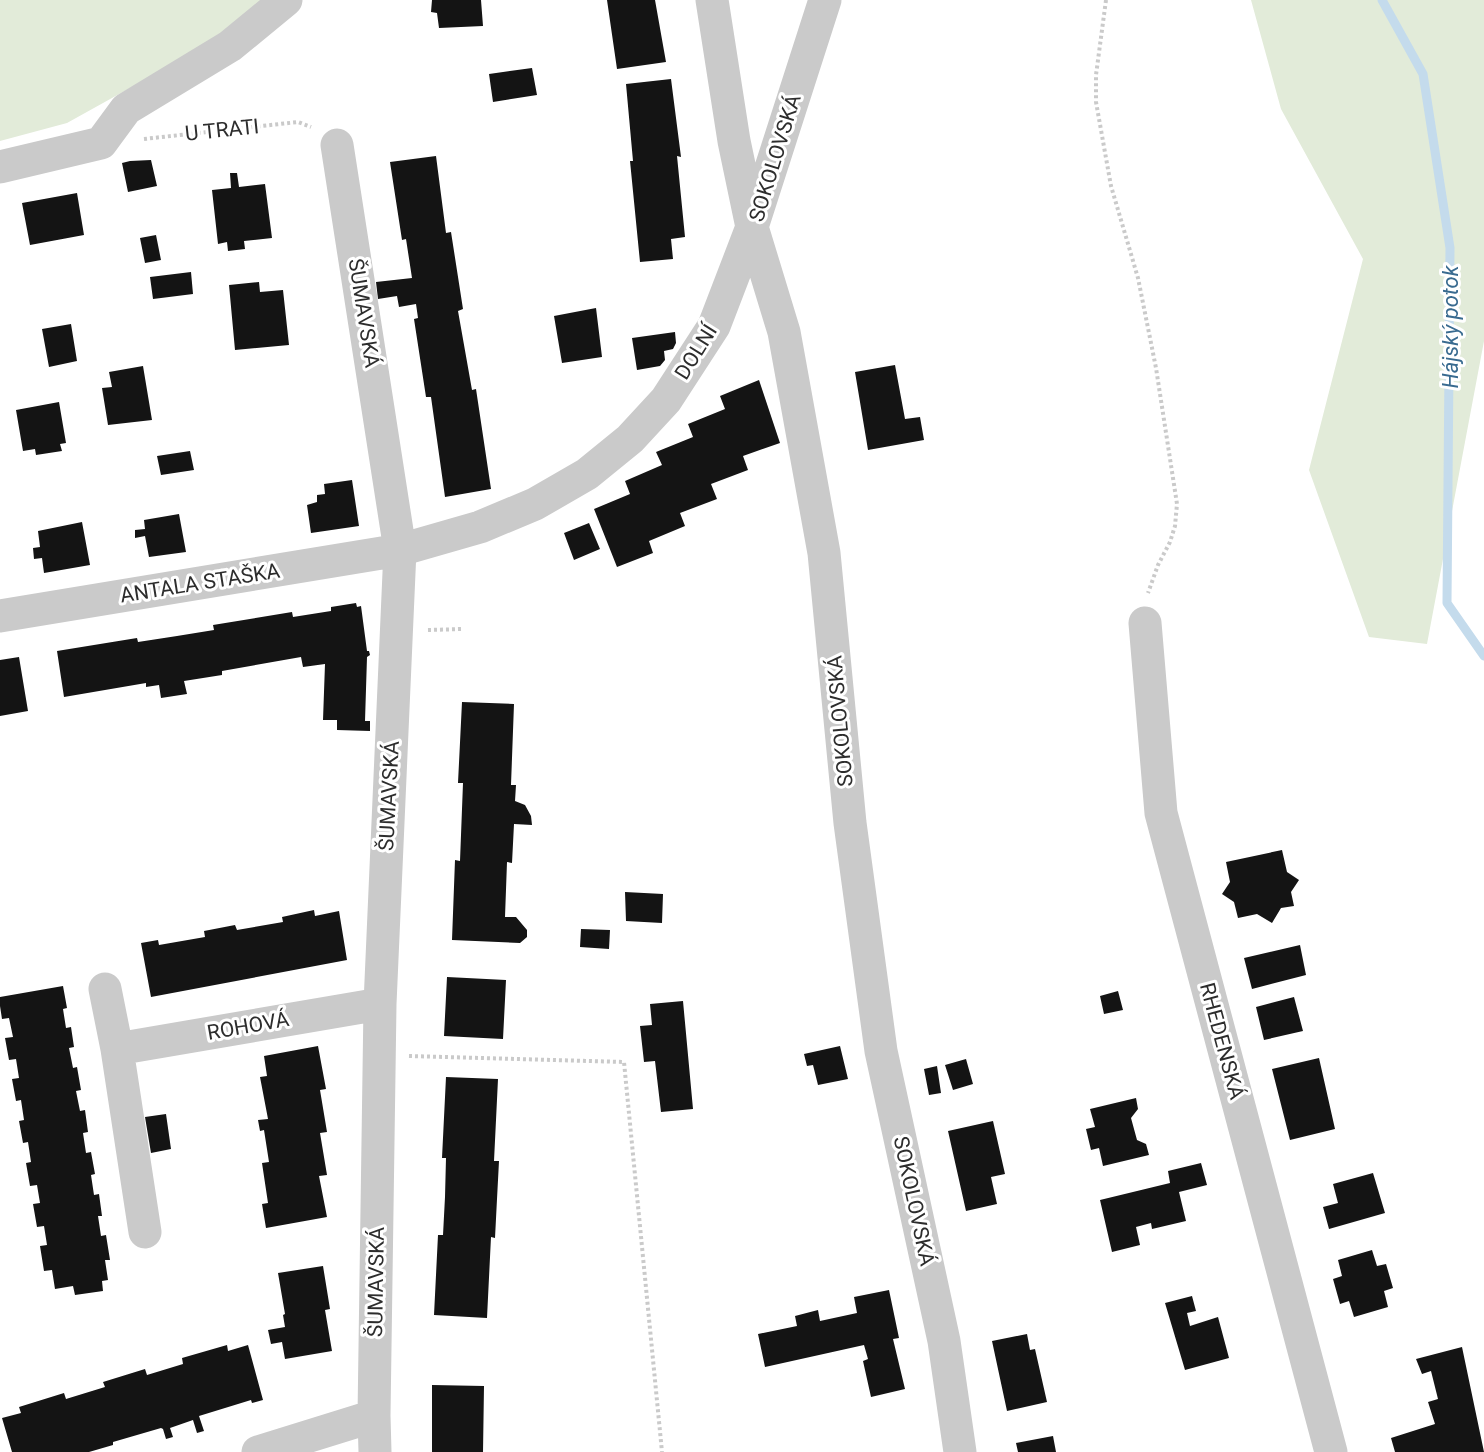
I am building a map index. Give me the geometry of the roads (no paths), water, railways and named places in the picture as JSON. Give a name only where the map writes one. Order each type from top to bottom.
[{"type":"street","points":[[0,166],[101,143],[126,109],[230,45],[286,0]]},
{"type":"street","points":[[712,0],[734,141],[752,227]]},
{"type":"street","name":"SOKOLOVSKÁ","points":[[825,0],[752,227],[784,332],[824,553],[850,823],[881,1051],[944,1341],[960,1452]]},
{"type":"street","name":"ŠUMAVSKÁ","points":[[337,145],[400,550],[380,1004],[375,1452]]},
{"type":"street","name":"DOLNÍ","points":[[400,550],[480,527],[535,504],[587,474],[630,439],[666,400],[714,326],[752,227]]},
{"type":"street","name":"ANTALA STAŠKA","points":[[0,616],[400,550]]},
{"type":"street","name":"RHEDENSKÁ","points":[[1145,623],[1161,813],[1331,1452]]},
{"type":"street","points":[[105,989],[117,1049],[145,1232]]},
{"type":"street","name":"ROHOVÁ","points":[[117,1049],[380,1004]]},
{"type":"street","points":[[258,1452],[374,1416]]},
{"type":"waterway","name":"Hájský potok","points":[[1382,0],[1423,74],[1450,248],[1447,603],[1484,656]]}]
